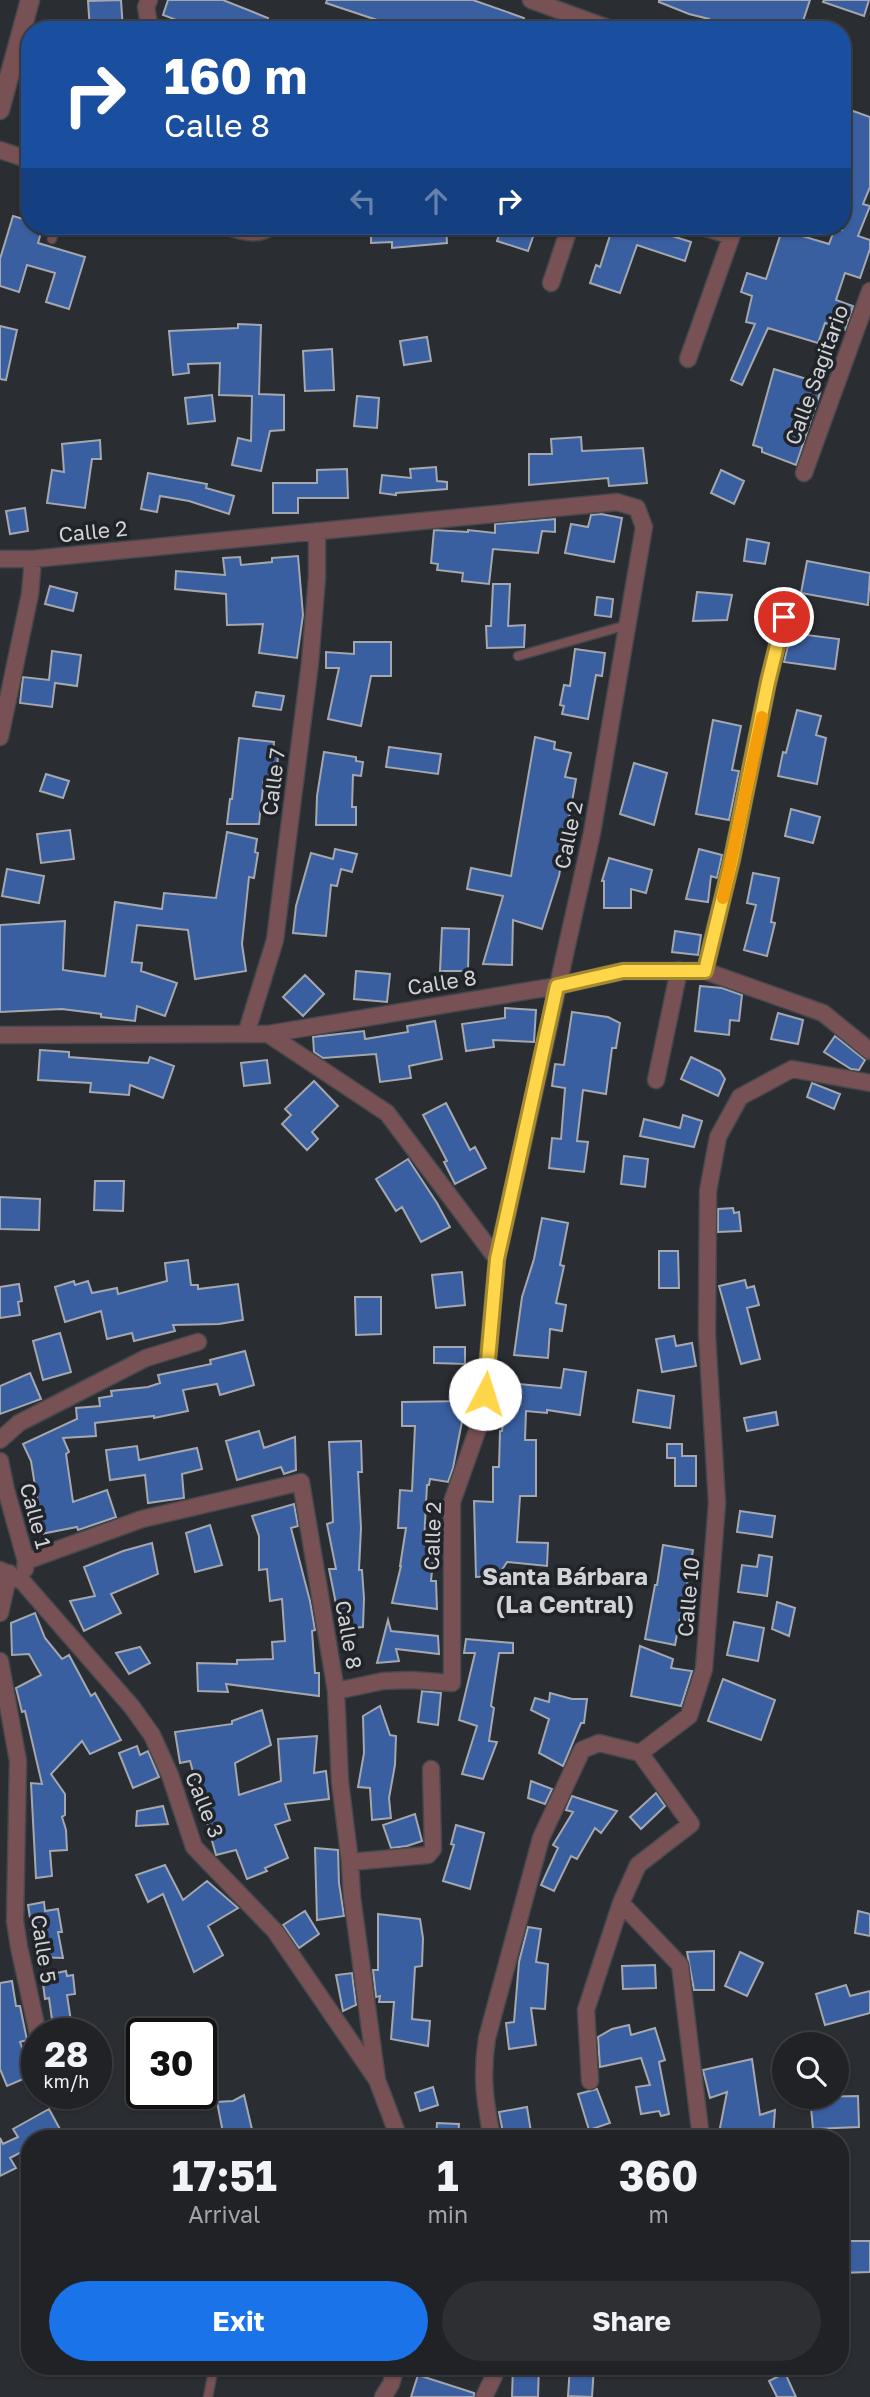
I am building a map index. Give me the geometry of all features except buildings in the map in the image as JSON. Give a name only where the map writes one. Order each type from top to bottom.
[{"type":"street","points":[[24,21],[30,0]]},
{"type":"street","points":[[148,21],[146,6],[149,0]]},
{"type":"street","points":[[531,0],[588,21]]},
{"type":"street","points":[[0,110],[21,33]]},
{"type":"street","points":[[0,150],[21,157]]},
{"type":"street","points":[[551,282],[567,235]]},
{"type":"street","points":[[688,359],[732,235]]},
{"type":"street","name":"Calle Sagitario","points":[[804,473],[870,291]]},
{"type":"street","name":"Calle 2","points":[[0,559],[33,559],[617,502],[637,508],[644,527],[592,833],[497,1259],[483,1415],[452,1503],[452,1683],[383,1681],[336,1692]]},
{"type":"street","name":"Calle 7","points":[[246,1034],[275,940],[310,663],[317,577],[317,531]]},
{"type":"street","points":[[0,737],[30,594],[33,559]]},
{"type":"street","points":[[705,971],[784,617]]},
{"type":"street","name":"Calle 8","points":[[0,1035],[268,1034],[557,986],[623,971],[705,971],[823,1013],[870,1051]]},
{"type":"street","points":[[656,1080],[679,971]]},
{"type":"street","points":[[268,1034],[387,1113],[497,1259]]},
{"type":"street","name":"Calle 10","points":[[640,1753],[689,1716],[704,1669],[717,1503],[707,1335],[707,1283],[708,1191],[718,1137],[740,1097],[792,1069],[870,1083]]},
{"type":"street","points":[[0,1440],[19,1423],[146,1358],[198,1342]]},
{"type":"street","name":"Calle 1","points":[[0,1461],[5,1490],[26,1561],[11,1575]]},
{"type":"street","name":"Calle 8","points":[[26,1561],[142,1519],[301,1482],[336,1692],[340,1782],[352,1897],[377,2080]]},
{"type":"street","points":[[0,1613],[11,1575]]},
{"type":"street","name":"Calle 3","points":[[11,1575],[132,1707],[152,1735],[170,1775],[194,1847],[275,1931],[377,2080],[396,2130]]},
{"type":"street","name":"Calle 5","points":[[0,1661],[18,1761],[15,1921],[35,2018]]},
{"type":"street","points":[[491,2130],[483,2087],[487,2038],[541,1838],[582,1750],[599,1743],[640,1753],[691,1824],[638,1865],[621,1903],[586,2010],[590,2081]]},
{"type":"street","points":[[350,1862],[428,1855],[433,1849],[431,1769]]},
{"type":"street","points":[[0,1818],[16,1815]]},
{"type":"street","points":[[621,1903],[680,1965],[700,2130]]},
{"type":"street","points":[[383,2397],[394,2375]]},
{"type":"street","points":[[484,2397],[494,2375]]},
{"type":"lane","points":[[52,239],[53,235]]},
{"type":"lane","points":[[518,656],[627,625]]},
{"type":"lane","points":[[208,2397],[212,2375]]},
{"type":"slow traffic","points":[[723,898],[762,717]]},
{"type":"district","name":"Santa Bárbara (La Central)","points":[[565,1591]]},
{"type":"route","points":[[485,1394],[497,1259],[557,986],[623,971],[705,971],[784,617]]}]
